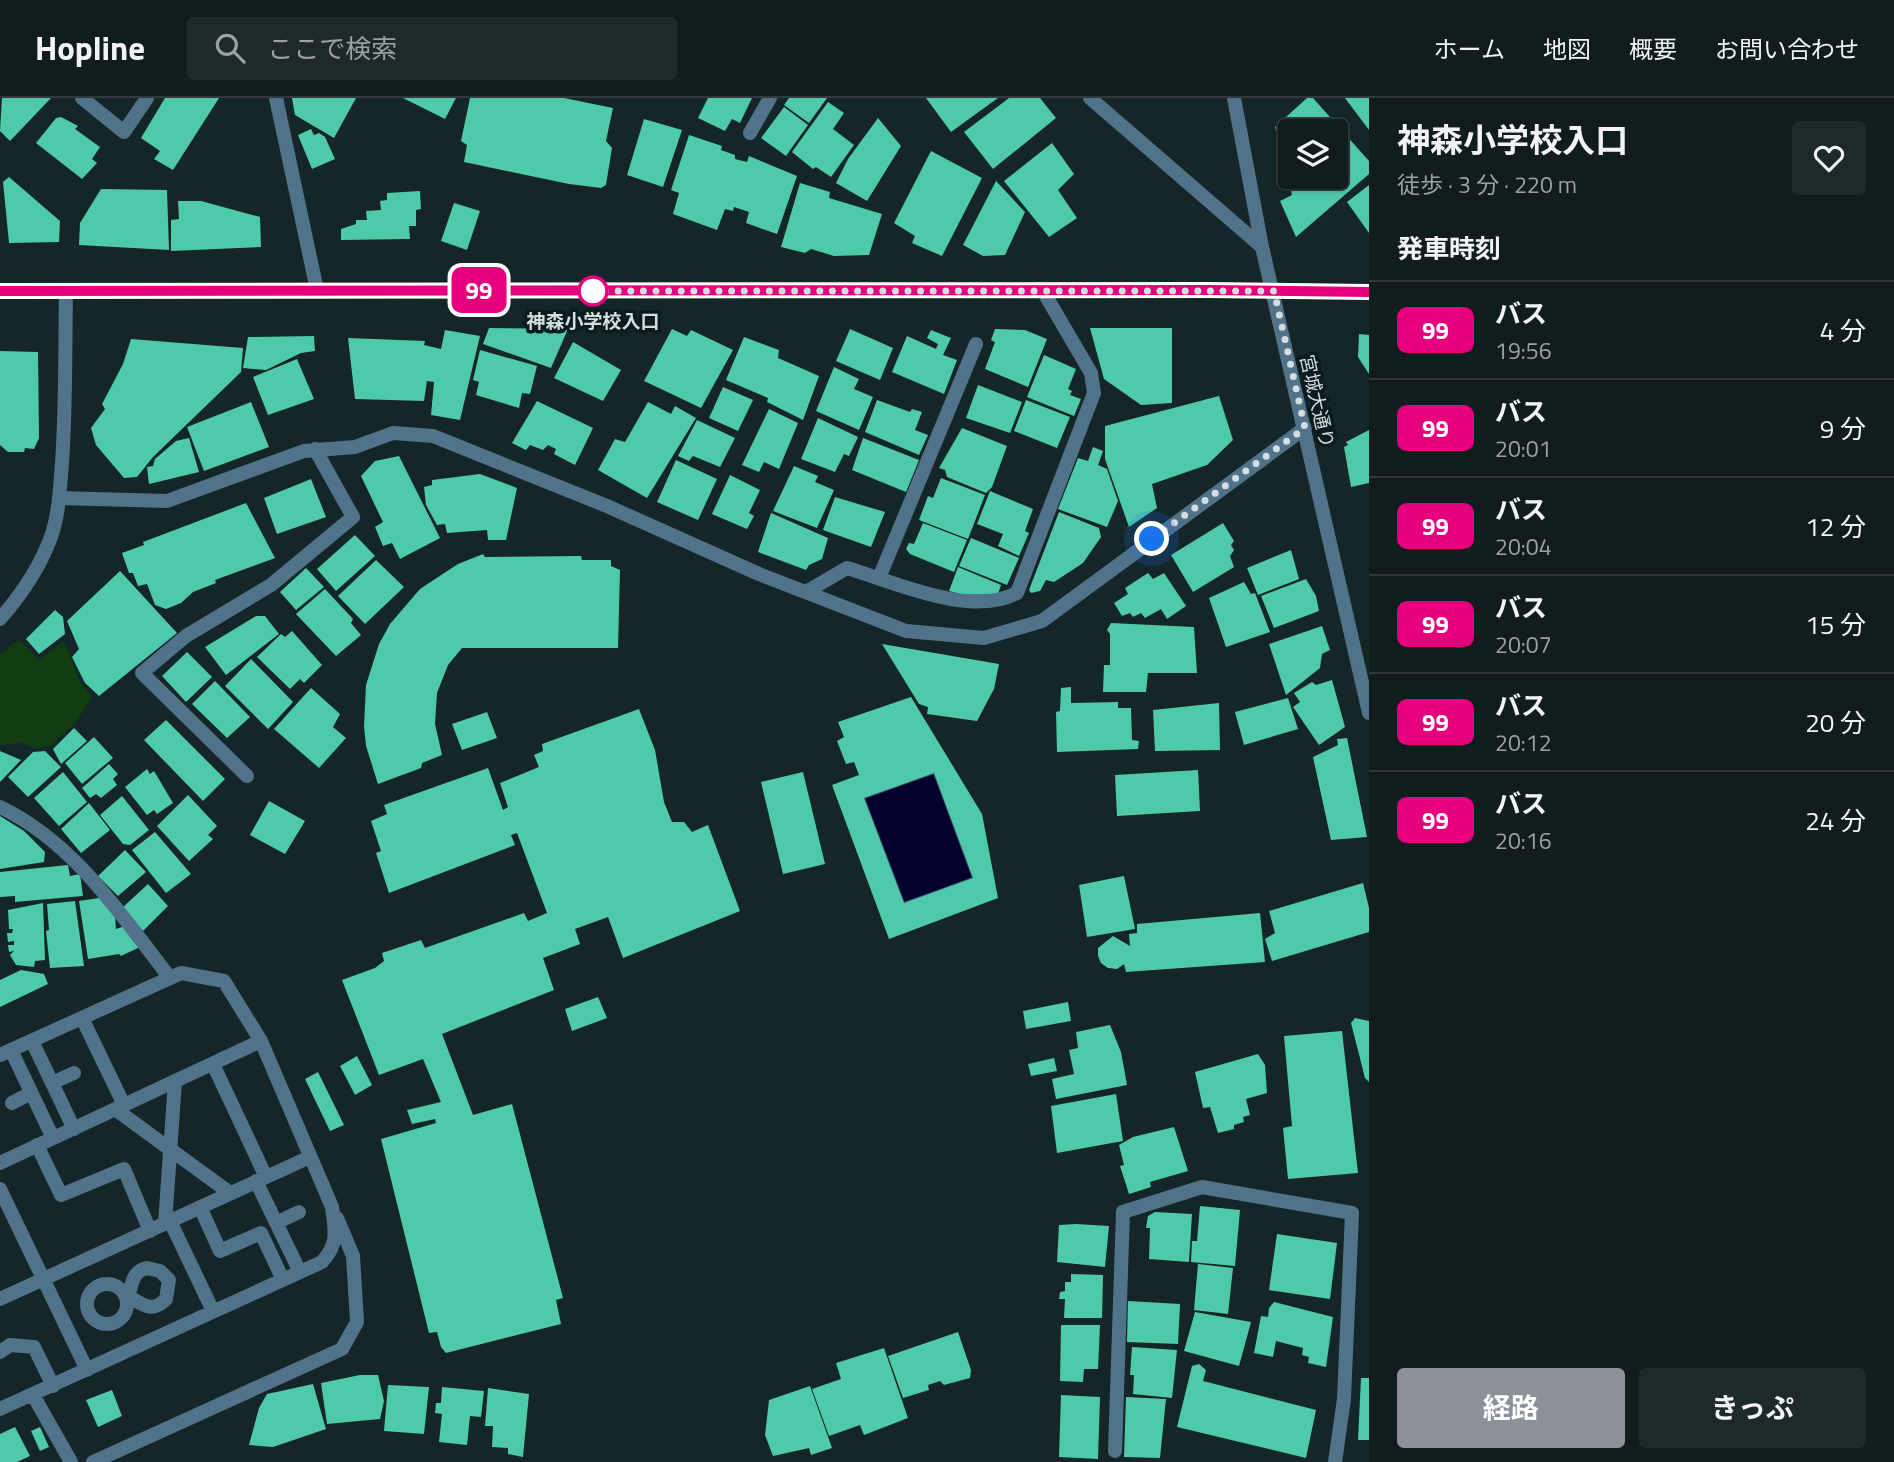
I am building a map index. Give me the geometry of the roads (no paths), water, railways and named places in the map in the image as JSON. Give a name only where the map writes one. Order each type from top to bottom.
[{"type":"street","points":[[82,98],[124,132],[147,98]]},
{"type":"street","points":[[750,133],[770,98]]},
{"type":"street","points":[[1090,98],[1262,247]]},
{"type":"street","name":"宮城大通り","points":[[1234,98],[1262,247],[1369,713]]},
{"type":"street","points":[[273,100],[317,290]]},
{"type":"street","points":[[0,291],[1369,292]]},
{"type":"street","points":[[806,592],[847,568],[965,603],[1003,601],[1017,593],[1094,393],[1091,373],[1043,291]]},
{"type":"street","points":[[0,618],[21,592],[41,557],[51,536],[59,498],[65,415],[66,292]]},
{"type":"street","points":[[879,578],[976,344]]},
{"type":"street","points":[[59,498],[167,500],[315,449],[355,447],[393,433],[433,436],[906,631],[984,638],[1042,621],[1305,428]]},
{"type":"street","points":[[247,776],[142,673],[186,636],[271,585],[353,517],[315,449]]},
{"type":"street","points":[[0,807],[28,820],[67,853],[113,905],[170,978]]},
{"type":"street","points":[[53,1138],[32,1094],[5,1053],[181,973],[224,981],[261,1041],[354,1256],[357,1322],[342,1349],[93,1462]]},
{"type":"street","points":[[82,1018],[120,1107],[170,1150],[230,1193]]},
{"type":"street","points":[[32,1041],[74,1129]]},
{"type":"street","points":[[0,1163],[261,1041]]},
{"type":"street","points":[[213,1063],[261,1179],[276,1223],[300,1272]]},
{"type":"street","points":[[52,1083],[74,1073]]},
{"type":"street","points":[[175,1081],[168,1223],[213,1311]]},
{"type":"street","points":[[12,1103],[32,1094]]},
{"type":"street","points":[[37,1145],[61,1195],[124,1169],[150,1231]]},
{"type":"street","points":[[0,1299],[310,1157]]},
{"type":"street","points":[[1115,1451],[1124,1212],[1202,1187],[1352,1213],[1344,1399],[1335,1462]]},
{"type":"street","points":[[0,1189],[86,1370]]},
{"type":"street","points":[[0,1409],[322,1262],[334,1248],[332,1207]]},
{"type":"street","points":[[200,1208],[220,1251],[261,1233],[283,1280]]},
{"type":"street","points":[[276,1223],[299,1212]]},
{"type":"street","points":[[169,1280],[154,1268],[141,1270],[132,1279],[128,1296],[124,1315],[113,1323],[100,1323],[89,1313],[89,1295],[98,1286],[111,1284],[128,1296],[142,1306],[156,1307],[166,1299],[169,1280]]},
{"type":"street","points":[[169,1280],[192,1268]]},
{"type":"street","points":[[65,1324],[89,1313]]},
{"type":"street","points":[[0,1352],[10,1345],[34,1347],[53,1386]]},
{"type":"street","points":[[33,1395],[71,1462]]},
{"type":"place","name":"神森小学校入口","points":[[593,291]]}]
